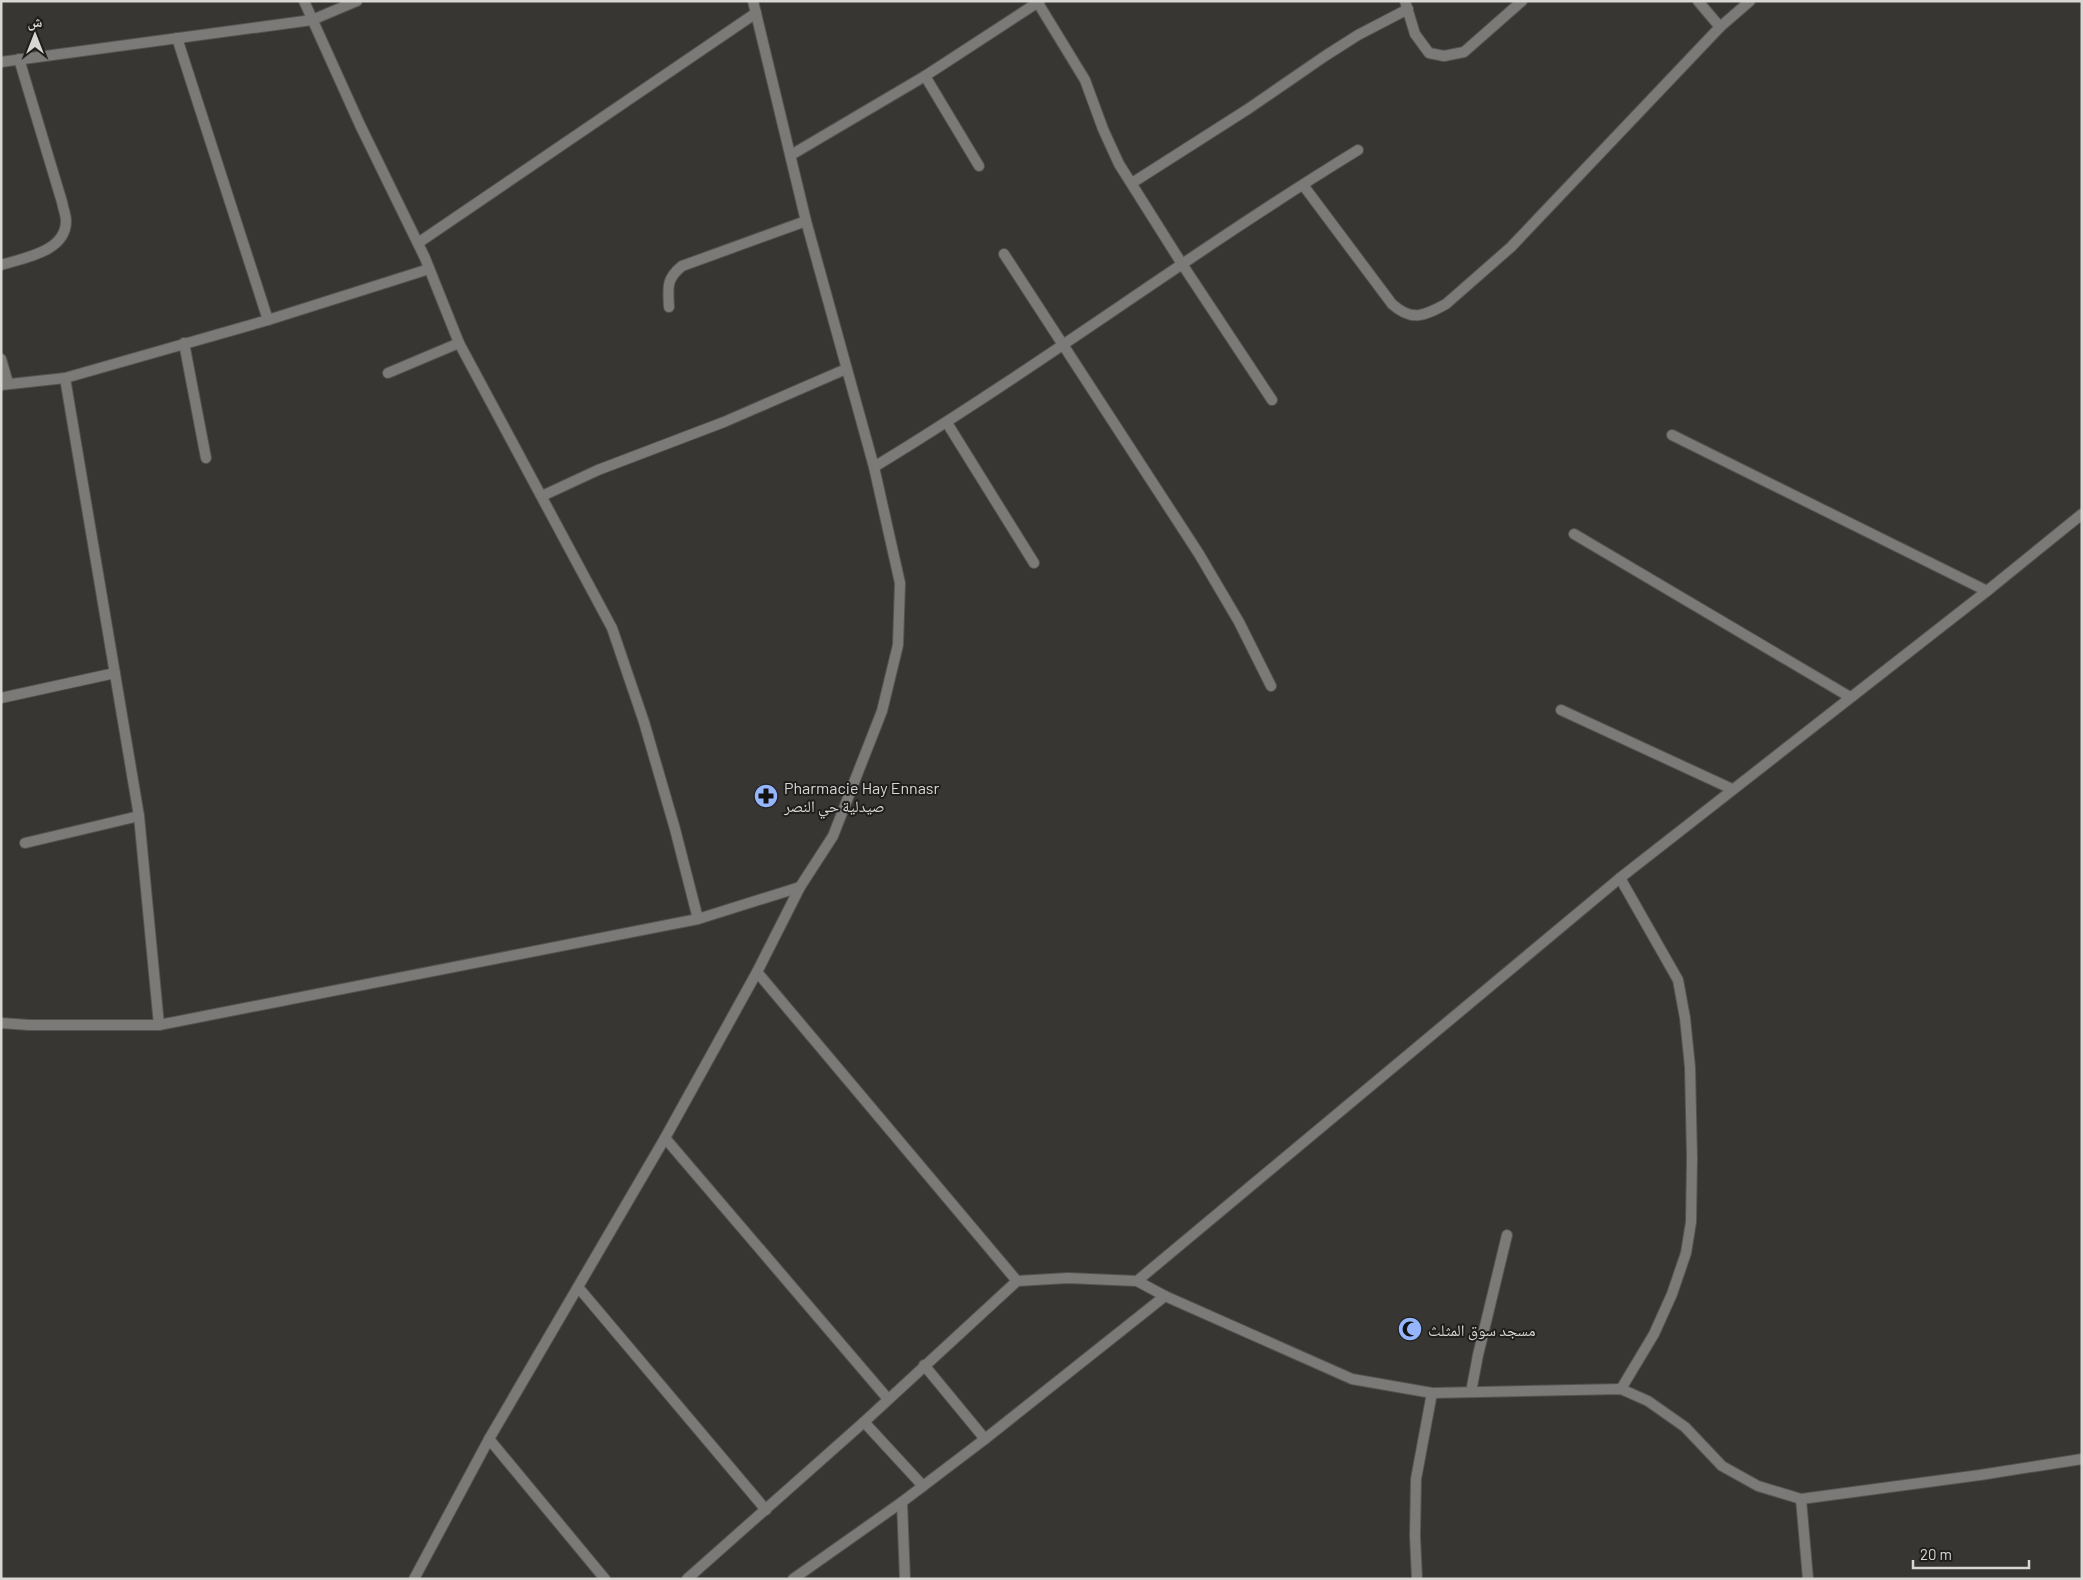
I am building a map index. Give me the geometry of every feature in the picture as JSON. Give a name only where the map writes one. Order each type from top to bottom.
[{"type":"street","points":[[304,1],[360,125],[418,243],[459,343],[612,628],[644,722],[675,829],[698,919]]},
{"type":"street","points":[[1,62],[312,20],[357,1]]},
{"type":"street","points":[[414,1579],[489,1439],[665,1138],[757,972],[800,887],[834,836],[882,711],[898,645],[900,583],[874,467],[806,220],[753,1]]},
{"type":"street","points":[[1132,183],[1248,109],[1334,50],[1407,5],[1415,34],[1429,53],[1444,56],[1464,52],[1522,1]]},
{"type":"street","points":[[1698,1],[1720,27]]},
{"type":"street","points":[[1304,185],[1392,304],[1403,314],[1420,316],[1434,311],[1446,304],[1511,247],[1720,27],[1750,1]]},
{"type":"street","points":[[791,155],[925,76],[1039,2],[1085,80],[1111,148],[1182,264],[1272,400]]},
{"type":"street","points":[[418,243],[756,13]]},
{"type":"street","points":[[176,38],[268,320]]},
{"type":"street","points":[[1,265],[52,248],[61,237],[66,222],[62,202],[19,60]]},
{"type":"street","points":[[925,76],[979,166]]},
{"type":"street","points":[[874,467],[947,423],[1182,264],[1358,150]]},
{"type":"street","points":[[669,307],[668,285],[673,273],[682,266],[806,220]]},
{"type":"street","points":[[1004,254],[1061,345],[1199,554],[1239,622],[1271,686]]},
{"type":"street","points":[[1,359],[5,384],[65,378],[268,320],[429,269]]},
{"type":"street","points":[[184,343],[206,458]]},
{"type":"street","points":[[388,372],[459,343]]},
{"type":"street","points":[[542,496],[598,470],[716,425],[846,369]]},
{"type":"street","points":[[65,378],[139,816],[159,1024]]},
{"type":"street","points":[[947,423],[1034,563]]},
{"type":"street","points":[[1672,435],[1987,591]]},
{"type":"street","points":[[1137,1281],[1620,878],[1987,591],[2082,514]]},
{"type":"street","points":[[1574,534],[1850,697]]},
{"type":"street","points":[[1,698],[115,673]]},
{"type":"street","points":[[1561,710],[1732,789]]},
{"type":"street","points":[[24,843],[139,816]]},
{"type":"street","points":[[1620,878],[1678,980],[1685,1018],[1689,1057],[1692,1158],[1691,1222],[1686,1253],[1672,1294],[1654,1334],[1622,1389]]},
{"type":"street","points":[[1,1023],[29,1025],[159,1024],[698,919],[800,887]]},
{"type":"street","points":[[757,972],[1017,1281]]},
{"type":"street","points":[[665,1138],[888,1400]]},
{"type":"street","points":[[1470,1392],[1507,1234]]},
{"type":"street","points":[[687,1579],[864,1422],[1017,1281],[1068,1278],[1137,1281],[1165,1296],[1352,1379],[1432,1393],[1622,1389],[1648,1401],[1685,1427],[1722,1466],[1758,1486],[1801,1499],[2082,1459]]},
{"type":"street","points":[[578,1287],[766,1510]]},
{"type":"street","points":[[793,1579],[902,1502],[986,1439],[1165,1296]]},
{"type":"street","points":[[924,1365],[986,1439]]},
{"type":"street","points":[[1417,1579],[1415,1536],[1416,1479],[1432,1393]]},
{"type":"street","points":[[864,1422],[923,1486]]},
{"type":"street","points":[[489,1439],[605,1579]]},
{"type":"street","points":[[1801,1499],[1808,1579]]},
{"type":"street","points":[[902,1502],[905,1579]]},
{"type":"place","name":"Pharmacie Hay Ennasr صيدلية حي النصر","points":[[766,796]]},
{"type":"place","name":"مسجد سوق المثلث","points":[[1410,1329]]}]
